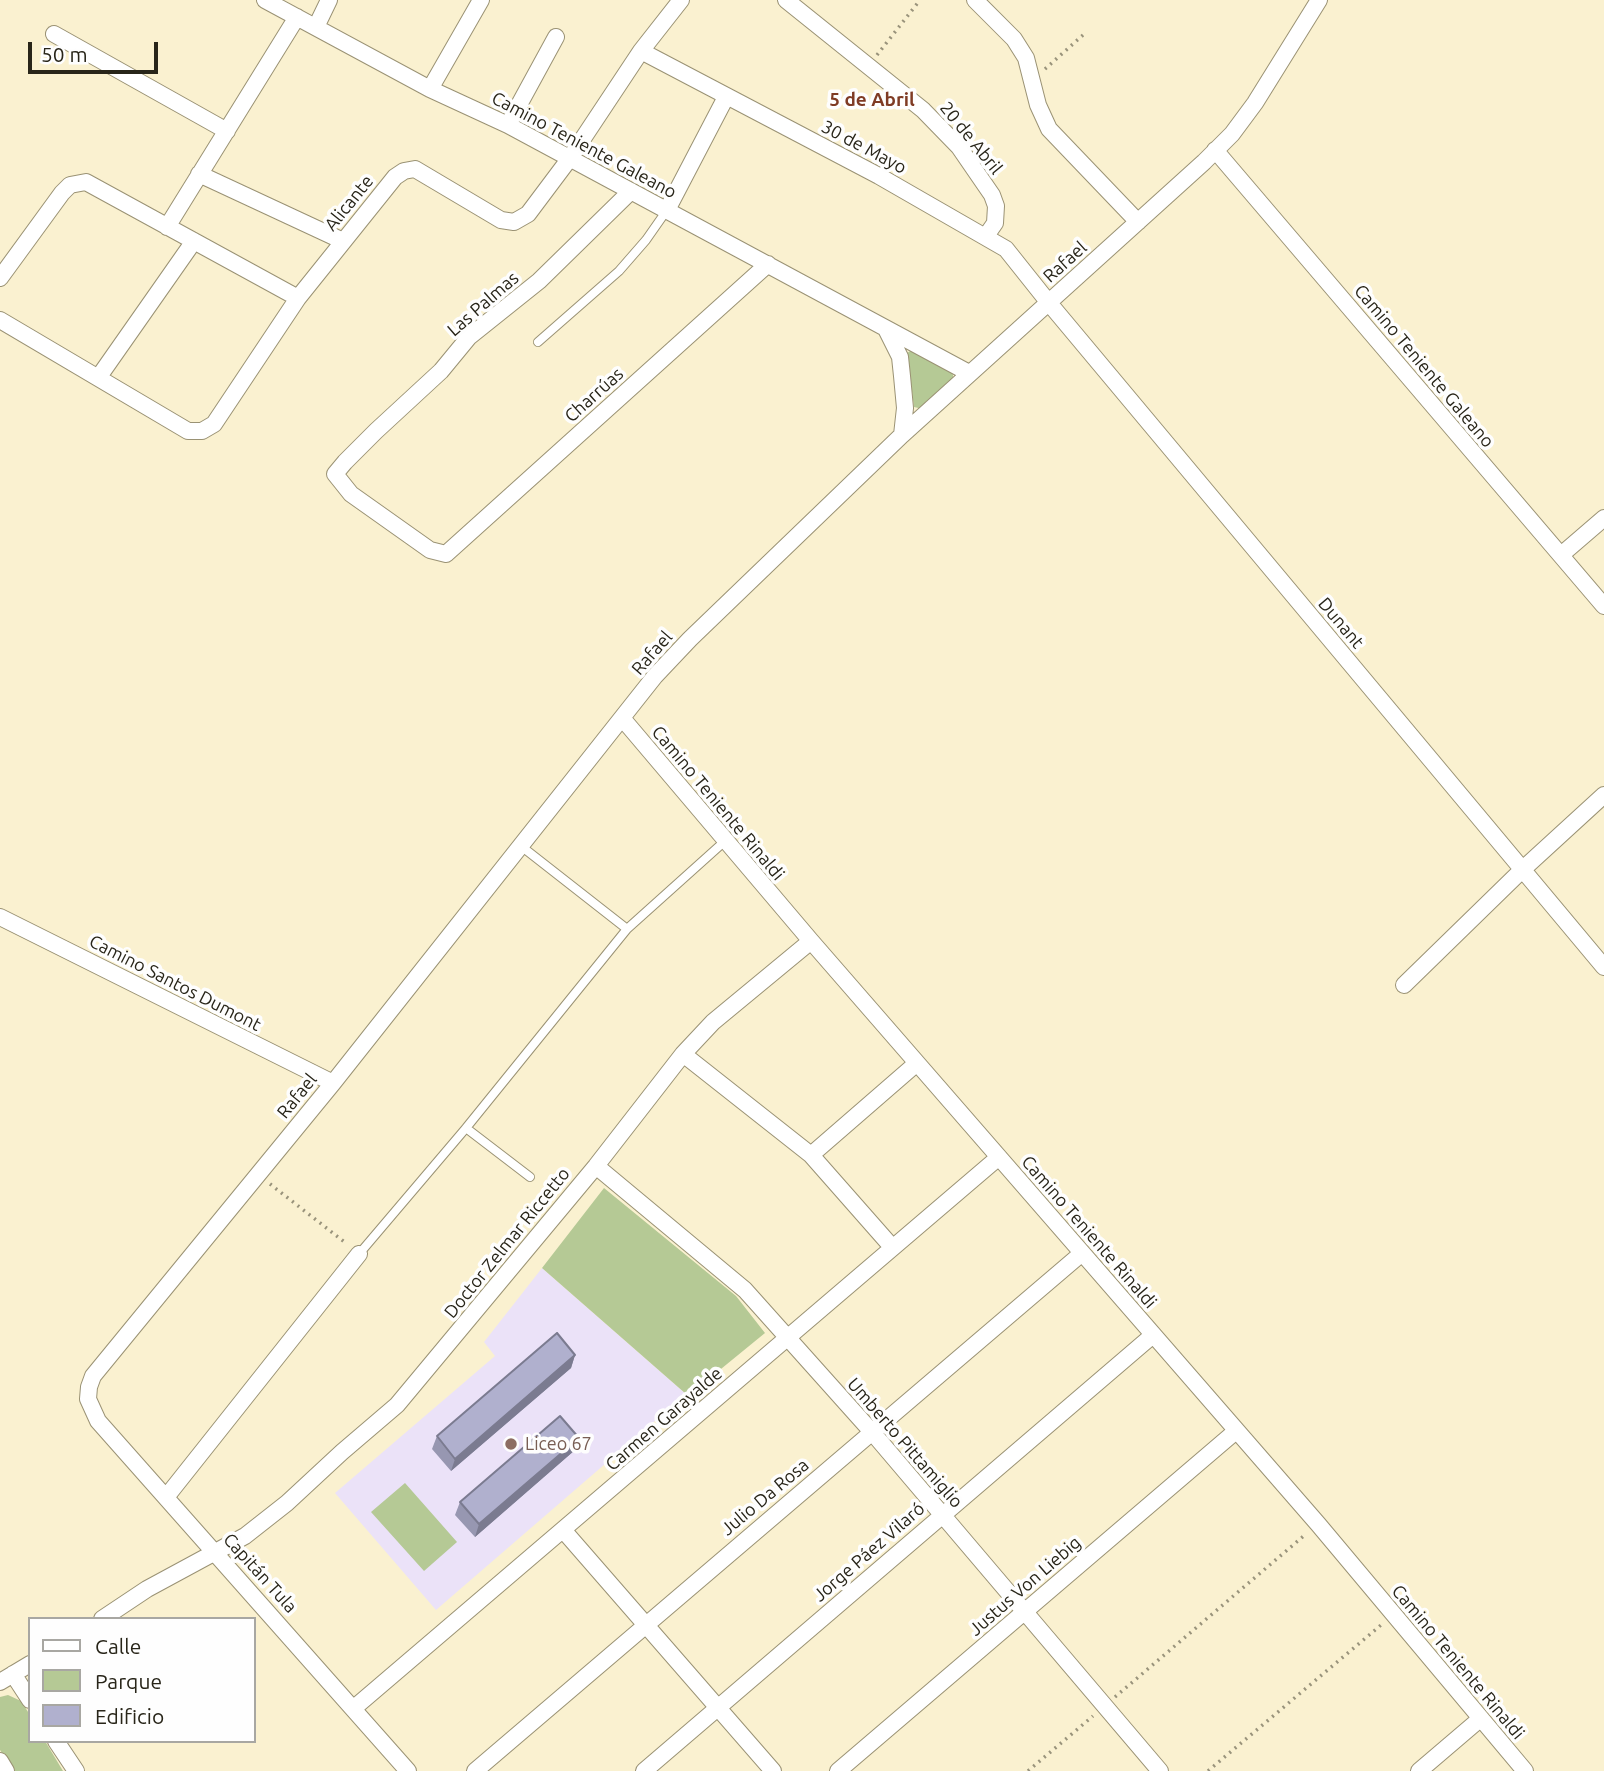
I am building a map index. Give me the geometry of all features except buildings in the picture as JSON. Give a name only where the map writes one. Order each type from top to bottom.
[{"type":"street","name":"Camino Teniente Galeano","points":[[265,0],[430,89],[508,125],[969,373]]},
{"type":"street","points":[[316,27],[329,0]]},
{"type":"street","points":[[430,89],[481,0]]},
{"type":"street","points":[[570,158],[640,51],[681,0]]},
{"type":"street","name":"20 de Abril","points":[[786,0],[923,110],[958,147],[992,195],[997,213],[995,223],[986,236]]},
{"type":"street","points":[[975,0],[1014,39],[1026,58],[1038,105],[1049,129],[1138,222]]},
{"type":"street","name":"Rafael","points":[[88,1399],[93,1376],[259,1174],[656,676],[690,639],[902,435],[1215,150],[1241,123],[1255,103],[1319,0]]},
{"type":"street","points":[[167,227],[297,17]]},
{"type":"street","points":[[54,34],[227,131]]},
{"type":"street","points":[[508,125],[556,37]]},
{"type":"street","name":"30 de Mayo","points":[[640,51],[986,236],[1006,249],[1049,303]]},
{"type":"street","points":[[667,210],[726,97]]},
{"type":"street","name":"Camino Teniente Galeano","points":[[1215,150],[1604,606]]},
{"type":"street","name":"Alicante","points":[[98,378],[188,431],[202,431],[214,424],[298,298],[395,177],[404,171],[415,169],[501,220],[514,222],[528,214],[570,158]]},
{"type":"street","points":[[199,174],[343,241]]},
{"type":"street","points":[[0,278],[62,193],[78,182],[92,185],[298,298]]},
{"type":"street","name":"Las Palmas","points":[[446,554],[430,550],[390,523],[351,494],[335,474],[376,431],[441,371],[469,337],[539,281],[631,191]]},
{"type":"street","points":[[0,320],[98,378],[194,241]]},
{"type":"street","name":"Charrúas","points":[[446,554],[768,264]]},
{"type":"street","name":"Dunant","points":[[1049,303],[1604,967]]},
{"type":"street","points":[[885,327],[900,357],[905,408],[902,435]]},
{"type":"street","points":[[1561,555],[1604,518]]},
{"type":"street","name":"Camino Teniente Rinaldi","points":[[622,719],[1081,1254],[1318,1524],[1525,1771]]},
{"type":"street","points":[[1404,985],[1522,870],[1604,795]]},
{"type":"street","name":"Camino Santos Dumont","points":[[0,916],[332,1083]]},
{"type":"street","name":"Doctor Zelmar Riccetto","points":[[215,1552],[245,1536],[287,1503],[397,1405],[596,1166],[683,1054],[713,1022],[811,940]]},
{"type":"street","points":[[683,1054],[811,1155],[892,1247]]},
{"type":"street","points":[[811,1155],[917,1063]]},
{"type":"street","name":"Carmen Garayalde","points":[[354,1708],[999,1157]]},
{"type":"street","name":"Umberto Pittamiglio","points":[[596,1166],[745,1290],[872,1432],[1160,1771]]},
{"type":"street","points":[[167,1496],[359,1254]]},
{"type":"street","name":"Julio Da Rosa","points":[[475,1771],[1081,1254]]},
{"type":"street","name":"Jorge Páez Vilaró","points":[[644,1771],[1153,1335]]},
{"type":"street","name":"Capitán Tula","points":[[88,1399],[98,1421],[408,1771]]},
{"type":"street","name":"Justus Von Liebig","points":[[838,1771],[1236,1431]]},
{"type":"street","points":[[564,1531],[773,1771]]},
{"type":"street","points":[[105,1617],[215,1552]]},
{"type":"street","points":[[28,1665],[7,1678],[28,1698]]},
{"type":"street","points":[[1419,1771],[1480,1719]]},
{"type":"street","points":[[58,1743],[76,1771]]},
{"type":"street","points":[[0,1761],[6,1771]]},
{"type":"lane","points":[[538,342],[619,271],[667,210]]},
{"type":"lane","points":[[359,1254],[466,1128],[627,929],[725,841]]},
{"type":"lane","points":[[521,846],[627,929]]},
{"type":"lane","points":[[466,1128],[530,1177]]},
{"type":"path","points":[[869,65],[920,0]]},
{"type":"path","points":[[1033,79],[1083,35]]},
{"type":"path","points":[[259,1174],[359,1254]]},
{"type":"path","points":[[1028,1771],[1318,1524]]},
{"type":"path","points":[[1208,1771],[1393,1615]]},
{"type":"shaded area","name":"Liceo 67","points":[[542,1268],[686,1394],[436,1610],[335,1493],[495,1356],[484,1342]]},
{"type":"green space","points":[[912,350],[951,370],[953,375],[953,380],[923,409],[914,407],[907,353]]},
{"type":"green space","points":[[604,1188],[736,1296],[765,1333],[694,1391],[686,1394],[542,1268]]},
{"type":"green space","points":[[405,1483],[457,1542],[424,1571],[371,1512]]},
{"type":"green space","points":[[8,1695],[21,1701],[28,1712],[28,1743],[46,1743],[63,1771],[14,1771],[0,1750],[0,1697]]},
{"type":"place","name":"Liceo 67","points":[[511,1444]]},
{"type":"district","name":"5 de Abril","points":[[872,100]]}]
